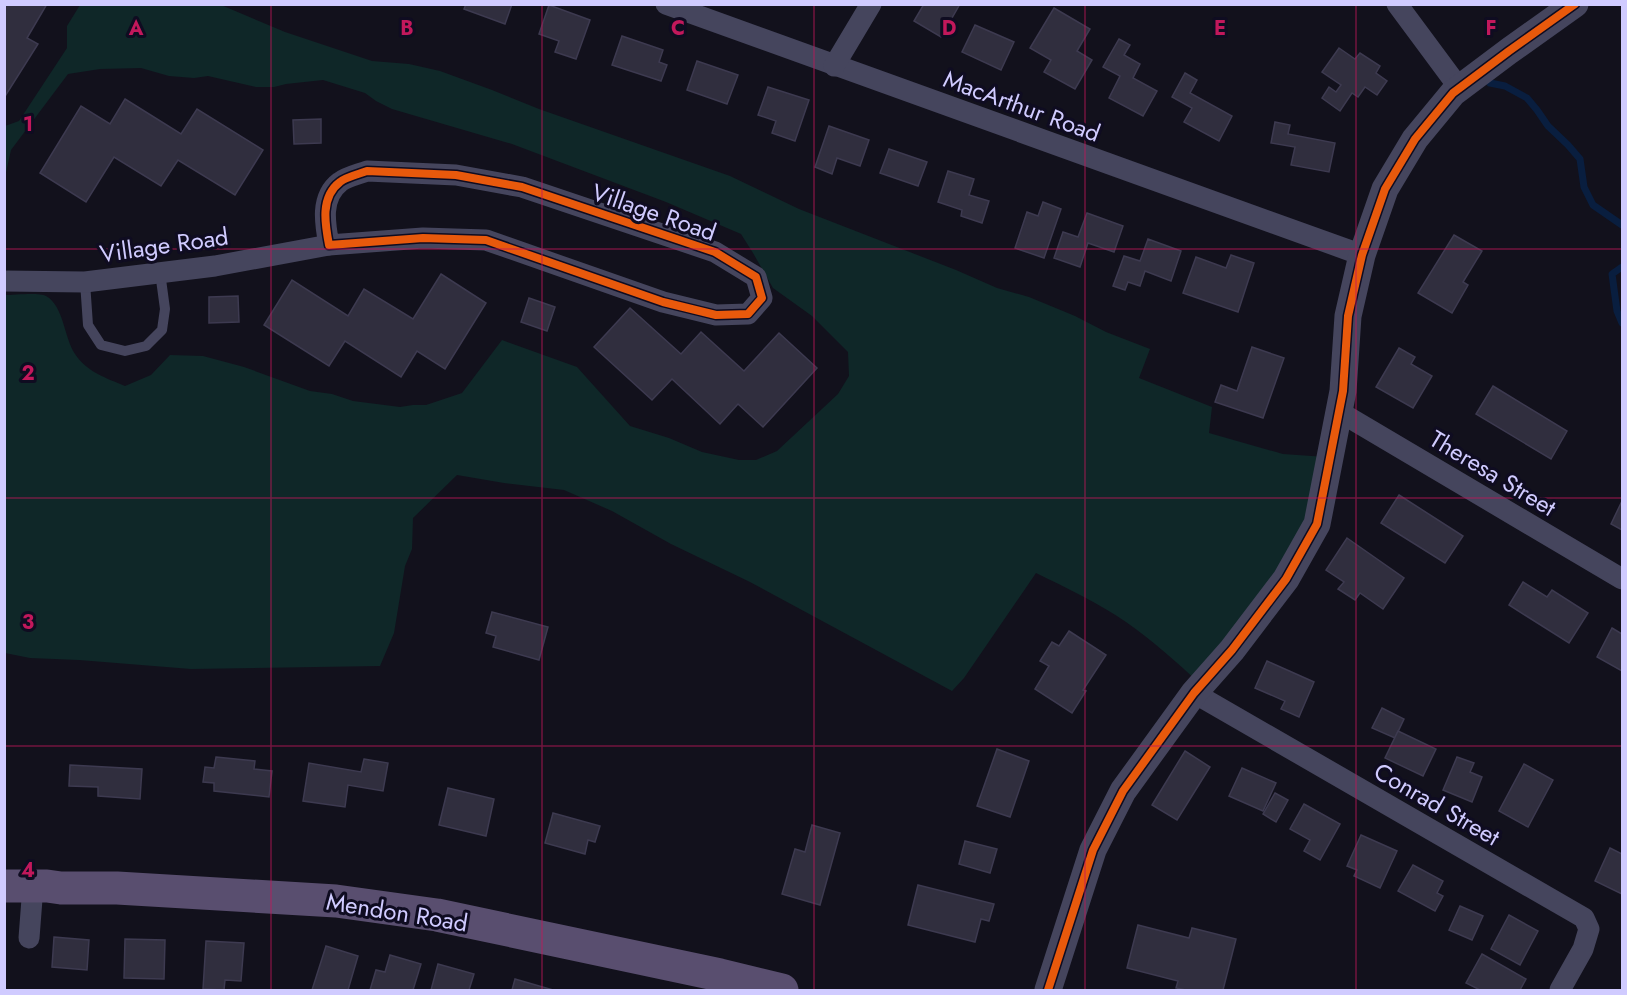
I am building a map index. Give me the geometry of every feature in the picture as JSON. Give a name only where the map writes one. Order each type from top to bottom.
[{"type":"main road","name":"Mendon Road","points":[[19,886],[128,888],[336,901],[437,915],[782,990]]},
{"type":"street","name":"MacArthur Road","points":[[666,4],[1362,255]]},
{"type":"street","points":[[834,66],[871,4]]},
{"type":"street","points":[[1397,4],[1460,89]]},
{"type":"street","points":[[1048,990],[1093,850],[1123,790],[1194,693],[1232,650],[1286,579],[1317,524],[1343,391],[1348,316],[1362,255],[1385,189],[1415,139],[1454,93],[1575,4]]},
{"type":"street","name":"Village Road","points":[[4,281],[85,282],[215,266],[329,245],[423,238],[486,240],[663,302],[716,315],[748,314],[762,298],[756,277],[715,252],[522,187],[456,175],[367,171],[340,182],[327,198],[325,223],[329,245]]},
{"type":"street","name":"Theresa Street","points":[[1338,411],[1623,579]]},
{"type":"street","name":"Conrad Street","points":[[1194,693],[1584,918],[1589,929],[1583,949],[1560,990]]},
{"type":"street","points":[[19,886],[29,938]]},
{"type":"lane","points":[[85,282],[88,325],[101,345],[125,351],[146,346],[162,330],[165,309],[160,272]]},
{"type":"green space","points":[[80,5],[221,5],[285,32],[372,61],[409,64],[440,71],[539,109],[730,176],[799,209],[997,288],[1029,297],[1075,316],[1106,332],[1150,349],[1139,378],[1212,407],[1209,433],[1283,454],[1326,457],[1311,532],[1201,685],[1165,652],[1126,622],[1094,602],[1036,573],[964,678],[952,691],[750,582],[671,544],[612,511],[564,490],[457,475],[413,518],[412,549],[405,566],[394,633],[380,666],[191,669],[30,658],[5,653],[5,295],[46,296],[57,307],[71,347],[80,360],[97,374],[125,386],[151,375],[170,355],[203,356],[244,367],[310,391],[332,394],[353,401],[400,407],[426,405],[462,393],[502,340],[577,367],[630,426],[669,438],[702,452],[739,460],[756,460],[777,451],[838,394],[849,376],[848,352],[812,316],[773,288],[741,234],[666,202],[512,144],[392,109],[365,93],[323,80],[274,87],[256,87],[208,76],[194,78],[169,76],[141,68],[100,69],[68,74],[11,150],[5,177],[5,126],[19,121],[67,48],[67,26]]},
{"type":"building","points":[[4,4],[47,4],[27,38],[38,44],[4,98]]},
{"type":"building","points":[[466,4],[512,4],[505,24],[464,9]]},
{"type":"building","points":[[924,4],[960,4],[941,37],[914,21]]},
{"type":"building","points":[[549,5],[590,20],[576,59],[555,52],[559,41],[539,34]]},
{"type":"building","points":[[1054,8],[1090,29],[1077,51],[1092,60],[1075,89],[1044,72],[1051,60],[1030,48]]},
{"type":"building","points":[[975,25],[1014,42],[1001,70],[962,52]]},
{"type":"building","points":[[622,36],[663,50],[659,62],[667,65],[661,81],[612,65]]},
{"type":"building","points":[[1119,39],[1130,45],[1124,55],[1140,64],[1133,78],[1157,91],[1143,116],[1109,98],[1120,76],[1103,67]]},
{"type":"building","points":[[1339,48],[1355,59],[1360,53],[1380,66],[1376,73],[1387,81],[1377,95],[1365,87],[1358,97],[1352,93],[1340,111],[1322,98],[1329,87],[1336,92],[1341,85],[1322,72]]},
{"type":"building","points":[[697,61],[738,75],[727,104],[687,90]]},
{"type":"building","points":[[1185,73],[1197,80],[1190,93],[1232,116],[1219,141],[1184,122],[1192,108],[1172,97]]},
{"type":"building","points":[[768,87],[809,100],[795,141],[772,133],[776,121],[758,115]]},
{"type":"building","points":[[125,99],[181,134],[197,109],[263,150],[235,195],[178,160],[161,186],[114,157],[86,202],[40,173],[81,106],[110,124]]},
{"type":"building","points":[[321,119],[321,143],[294,144],[293,120]]},
{"type":"building","points":[[1275,122],[1290,125],[1288,134],[1335,143],[1329,172],[1291,165],[1295,147],[1271,143]]},
{"type":"building","points":[[829,126],[869,140],[860,166],[837,158],[832,174],[815,167]]},
{"type":"building","points":[[889,149],[927,162],[918,186],[880,173]]},
{"type":"building","points":[[948,171],[974,179],[969,195],[989,201],[982,223],[961,216],[962,210],[938,202]]},
{"type":"building","points":[[1043,202],[1061,209],[1044,258],[1015,248],[1027,212],[1038,216]]},
{"type":"building","points":[[1087,213],[1123,226],[1114,252],[1088,243],[1080,267],[1054,258],[1063,232],[1078,237]]},
{"type":"building","points":[[1454,235],[1482,251],[1463,282],[1468,285],[1452,313],[1418,293]]},
{"type":"building","points":[[1148,239],[1181,251],[1171,281],[1145,271],[1140,286],[1128,282],[1125,290],[1113,286],[1124,256],[1140,261]]},
{"type":"building","points":[[1231,255],[1254,263],[1238,312],[1183,293],[1196,257],[1226,268]]},
{"type":"building","points":[[441,274],[486,303],[445,369],[417,351],[401,377],[345,341],[329,366],[264,325],[292,280],[348,316],[364,289],[413,319]]},
{"type":"building","points":[[238,296],[239,322],[209,323],[209,297]]},
{"type":"building","points":[[529,298],[555,307],[547,331],[521,322]]},
{"type":"building","points":[[630,308],[681,354],[701,332],[744,371],[779,333],[817,368],[763,427],[738,404],[720,424],[672,379],[652,400],[594,347]]},
{"type":"building","points":[[1252,347],[1284,358],[1263,418],[1215,402],[1221,385],[1237,391]]},
{"type":"building","points":[[1399,348],[1415,357],[1411,364],[1432,376],[1413,408],[1376,387]]},
{"type":"building","points":[[1493,386],[1567,431],[1551,459],[1476,414]]},
{"type":"building","points":[[1399,495],[1463,536],[1445,563],[1381,523]]},
{"type":"building","points":[[1622,501],[1622,530],[1611,524]]},
{"type":"building","points":[[1347,538],[1404,578],[1383,609],[1360,593],[1355,600],[1338,589],[1344,582],[1326,570]]},
{"type":"building","points":[[1523,582],[1547,597],[1552,590],[1588,613],[1569,643],[1509,605]]},
{"type":"building","points":[[492,612],[548,627],[539,660],[493,647],[496,636],[486,633]]},
{"type":"building","points":[[1612,628],[1622,634],[1622,671],[1597,657]]},
{"type":"building","points":[[1069,631],[1106,655],[1083,690],[1086,691],[1072,713],[1035,689],[1049,666],[1040,661],[1052,642],[1059,646]]},
{"type":"building","points":[[1267,661],[1314,682],[1299,717],[1281,709],[1285,701],[1255,688]]},
{"type":"building","points":[[1382,708],[1404,719],[1395,738],[1372,728]]},
{"type":"building","points":[[1398,731],[1436,749],[1423,776],[1385,758]]},
{"type":"building","points":[[997,749],[1029,761],[1010,817],[977,806]]},
{"type":"building","points":[[1185,751],[1210,767],[1177,820],[1152,805]]},
{"type":"building","points":[[216,757],[255,761],[254,769],[272,771],[269,797],[214,791],[214,783],[203,782],[205,767],[214,768]]},
{"type":"building","points":[[1457,757],[1474,763],[1470,772],[1482,777],[1472,802],[1443,790]]},
{"type":"building","points":[[364,759],[388,763],[383,791],[348,785],[345,807],[303,801],[309,763],[361,772]]},
{"type":"building","points":[[1524,764],[1553,780],[1528,827],[1499,811]]},
{"type":"building","points":[[70,765],[142,769],[140,799],[98,796],[98,787],[69,786]]},
{"type":"building","points":[[1242,768],[1276,783],[1263,811],[1229,796]]},
{"type":"building","points":[[448,788],[494,799],[486,836],[439,825]]},
{"type":"building","points":[[1275,793],[1288,800],[1276,822],[1263,814]]},
{"type":"building","points":[[1304,804],[1340,824],[1320,860],[1304,851],[1310,840],[1290,829]]},
{"type":"building","points":[[553,813],[600,826],[595,842],[588,840],[585,854],[545,843]]},
{"type":"building","points":[[812,825],[840,833],[820,905],[782,894],[795,849],[805,852]]},
{"type":"building","points":[[1361,835],[1397,851],[1380,888],[1354,876],[1357,870],[1347,866]]},
{"type":"building","points":[[965,841],[997,849],[990,873],[959,864]]},
{"type":"building","points":[[1610,848],[1622,854],[1622,894],[1595,881]]},
{"type":"building","points":[[1413,865],[1443,881],[1437,893],[1443,896],[1435,911],[1398,891]]},
{"type":"building","points":[[918,885],[994,904],[989,921],[981,919],[975,942],[908,925]]},
{"type":"building","points":[[1460,906],[1483,916],[1472,940],[1449,930]]},
{"type":"building","points":[[1509,915],[1538,931],[1520,965],[1491,949]]},
{"type":"building","points":[[1138,925],[1189,938],[1192,928],[1236,939],[1223,990],[1176,988],[1178,981],[1127,968]]},
{"type":"building","points":[[54,937],[89,940],[87,970],[52,967]]},
{"type":"building","points":[[125,939],[165,940],[164,979],[124,978]]},
{"type":"building","points":[[206,941],[244,943],[241,981],[225,980],[224,990],[203,989]]},
{"type":"building","points":[[326,946],[358,956],[348,990],[312,990]]},
{"type":"building","points":[[1482,954],[1526,979],[1520,990],[1480,990],[1466,983]]},
{"type":"building","points":[[390,955],[421,964],[413,990],[370,990],[376,970],[385,972]]},
{"type":"building","points":[[438,964],[474,974],[469,990],[431,990]]},
{"type":"building","points":[[515,979],[553,990],[512,990]]},
{"type":"waterway","points":[[1490,83],[1505,86],[1527,98],[1548,126],[1580,159],[1584,187],[1593,205],[1622,225]]},
{"type":"waterway","points":[[1622,267],[1612,274],[1617,311],[1622,323]]},
{"type":"cycle path","points":[[1048,990],[1093,850],[1123,791],[1194,693],[1232,650],[1286,579],[1317,524],[1343,391],[1348,316],[1362,255],[1385,189],[1415,139],[1453,93],[1575,4]]},
{"type":"cycle path","points":[[367,171],[456,175],[522,187],[715,252],[756,277],[762,298],[748,314],[716,315],[663,302],[486,240],[423,238],[329,245],[325,220],[329,195],[343,180],[367,171]]}]
